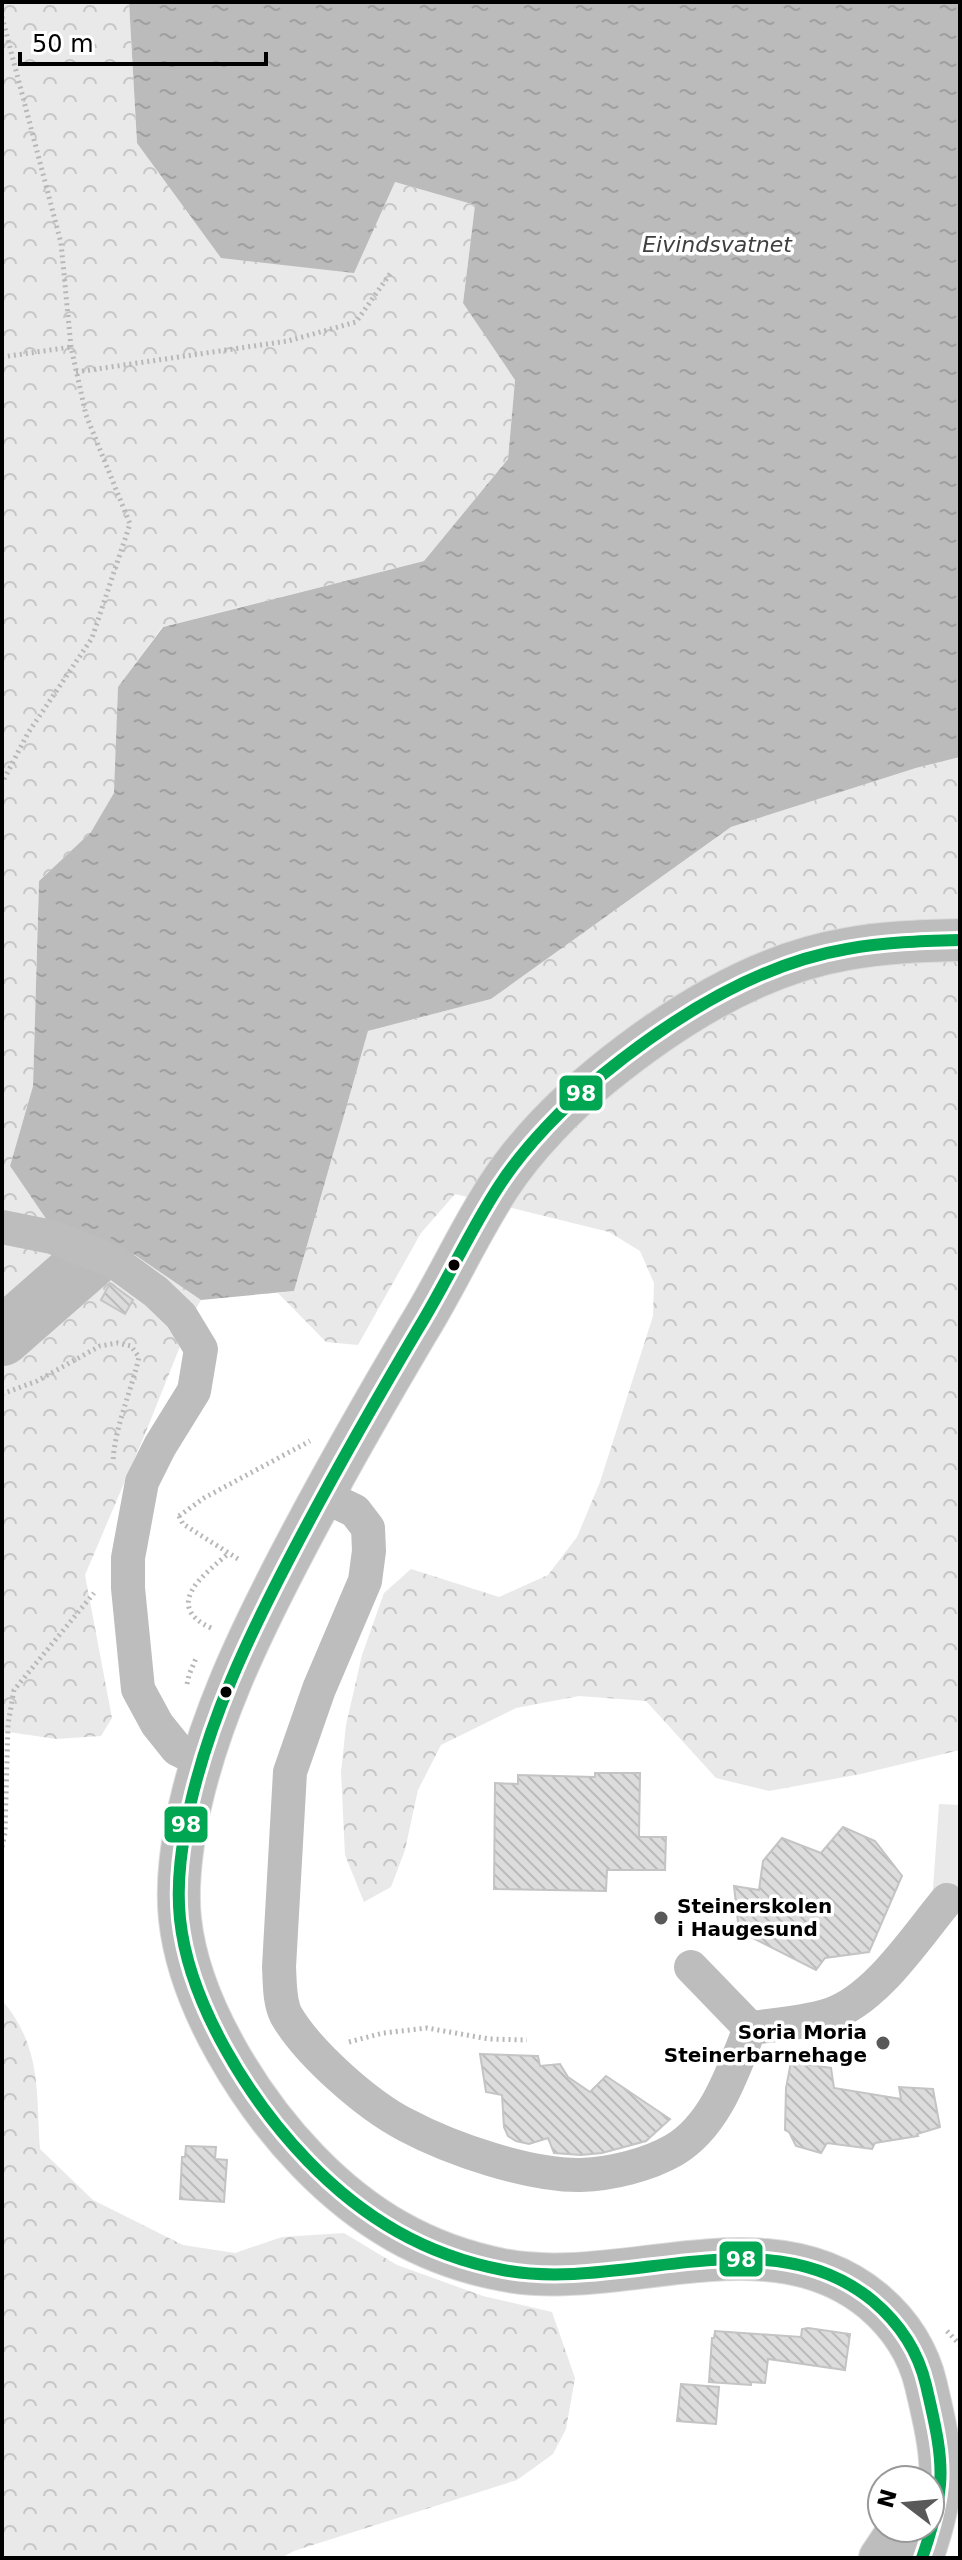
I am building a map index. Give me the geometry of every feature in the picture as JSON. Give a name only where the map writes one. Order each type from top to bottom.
[{"type":"main road","points":[[922,2558],[941,2483],[936,2435],[924,2376],[914,2351],[901,2329],[880,2307],[856,2288],[829,2276],[779,2263],[733,2259],[566,2275],[507,2271],[452,2256],[401,2235],[350,2202],[303,2156],[252,2091],[208,2019],[188,1961],[180,1920],[179,1872],[189,1755],[219,1704],[241,1653],[353,1438],[438,1296],[500,1183],[547,1126],[598,1078],[657,1033],[715,998],[774,969],[841,949],[904,941],[960,940]]},
{"type":"main road","points":[[926,2464],[936,2435]]},
{"type":"street","points":[[2,1227],[52,1237],[115,1262],[156,1292],[181,1316],[201,1349],[194,1391],[142,1482],[128,1558],[138,1689],[157,1724],[189,1755]]},
{"type":"street","points":[[322,1495],[355,1511],[368,1528],[369,1551],[361,1592],[319,1689],[290,1772],[280,1993],[285,2013],[313,2052],[362,2095],[405,2125],[460,2149],[524,2168],[580,2175],[629,2168],[675,2149],[704,2123],[729,2081],[750,2028]]},
{"type":"street","points":[[750,2028],[832,2014],[859,1999],[879,1981],[947,1900]]},
{"type":"street","points":[[691,1967],[750,2028]]},
{"type":"path","points":[[2,17],[61,243],[71,347],[86,415],[130,524],[92,638],[28,733],[2,783]]},
{"type":"path","points":[[76,372],[288,341],[356,322],[392,271]]},
{"type":"path","points":[[2,357],[71,347]]},
{"type":"path","points":[[2,1394],[37,1381],[100,1346],[117,1343],[131,1346],[139,1357],[113,1445],[113,1470],[121,1486],[137,1503]]},
{"type":"path","points":[[238,1559],[183,1524],[179,1516],[204,1498],[312,1439],[320,1438]]},
{"type":"path","points":[[211,1628],[193,1615],[189,1606],[190,1592],[200,1578],[229,1553]]},
{"type":"path","points":[[2,1847],[8,1724],[14,1690],[93,1594],[128,1558]]},
{"type":"path","points":[[313,2052],[383,2033],[427,2028],[489,2039],[527,2040]]},
{"type":"path","points":[[946,2330],[960,2345]]},
{"type":"green space","points":[[2,2],[129,2],[137,143],[395,182],[475,205],[463,302],[515,380],[508,459],[424,561],[162,627],[118,688],[115,793],[91,832],[39,881],[33,1086],[10,1166],[55,1232],[135,1255],[201,1300],[85,1575],[112,1718],[101,1736],[56,1739],[2,1731]]},
{"type":"green space","points":[[960,757],[960,1750],[861,1774],[769,1791],[716,1778],[646,1701],[579,1696],[516,1708],[441,1745],[418,1790],[405,1850],[391,1887],[364,1902],[345,1855],[341,1772],[346,1725],[362,1655],[384,1593],[411,1569],[499,1597],[548,1575],[577,1537],[600,1482],[653,1316],[654,1283],[640,1251],[609,1232],[455,1194],[421,1233],[358,1345],[326,1342],[278,1293],[294,1291],[368,1031],[491,999],[731,827]]},
{"type":"green space","points":[[939,1804],[960,1805],[960,1904],[932,1902]]},
{"type":"green space","points":[[2,2000],[15,2018],[31,2053],[37,2089],[40,2149],[93,2200],[183,2245],[235,2253],[282,2237],[344,2233],[397,2265],[483,2296],[552,2312],[575,2378],[566,2429],[553,2454],[517,2480],[294,2551],[281,2558],[2,2558]]},
{"type":"water","name":"Eivindsvatnet","points":[[129,2],[960,2],[960,757],[731,827],[491,999],[368,1031],[294,1291],[201,1300],[135,1255],[55,1232],[10,1166],[33,1086],[39,881],[91,832],[114,793],[118,687],[163,627],[424,561],[508,459],[515,380],[463,303],[475,205],[395,182],[354,273],[221,258],[137,143]]},
{"type":"building","points":[[110,1283],[133,1300],[125,1314],[101,1300]]},
{"type":"building","points":[[595,1773],[640,1773],[639,1837],[666,1837],[665,1870],[607,1870],[606,1891],[494,1889],[495,1783],[518,1784],[518,1775],[595,1777]]},
{"type":"building","points":[[843,1827],[875,1841],[902,1876],[869,1952],[825,1958],[816,1970],[739,1931],[734,1886],[759,1890],[763,1861],[782,1838],[821,1853]]},
{"type":"building","points":[[480,2054],[538,2056],[540,2066],[560,2064],[568,2077],[590,2092],[606,2076],[670,2119],[646,2141],[602,2153],[554,2153],[548,2138],[529,2144],[516,2141],[508,2136],[504,2127],[502,2095],[486,2092]]},
{"type":"building","points":[[791,2062],[831,2068],[834,2088],[901,2099],[899,2087],[933,2089],[940,2127],[918,2136],[875,2143],[872,2149],[827,2143],[821,2153],[796,2146],[785,2130],[786,2088]]},
{"type":"building","points":[[186,2146],[216,2147],[215,2159],[227,2160],[224,2202],[180,2199],[182,2157],[185,2157]]},
{"type":"building","points":[[802,2329],[850,2334],[845,2370],[768,2359],[765,2383],[709,2382],[715,2331],[801,2337]]},
{"type":"building","points":[[681,2384],[719,2387],[716,2424],[677,2421]]},
{"type":"waterway","points":[[2,1337],[91,1259]]},
{"type":"transit line","name":"98","points":[[922,2558],[939,2494],[941,2473],[937,2435],[926,2385],[913,2349],[899,2328],[873,2301],[832,2276],[788,2263],[741,2259],[597,2272],[549,2274],[503,2270],[447,2255],[373,2217],[308,2161],[244,2080],[209,2017],[196,1984],[180,1919],[179,1891],[184,1834],[198,1773],[244,1650],[352,1444],[488,1203],[521,1156],[574,1099],[629,1054],[687,1014],[748,980],[814,956],[847,949],[889,943],[960,940]]},
{"type":"place","name":"Steinerskolen i Haugesund","points":[[661,1918]]},
{"type":"place","name":"Soria Moria Steinerbarnehage","points":[[883,2043]]}]
